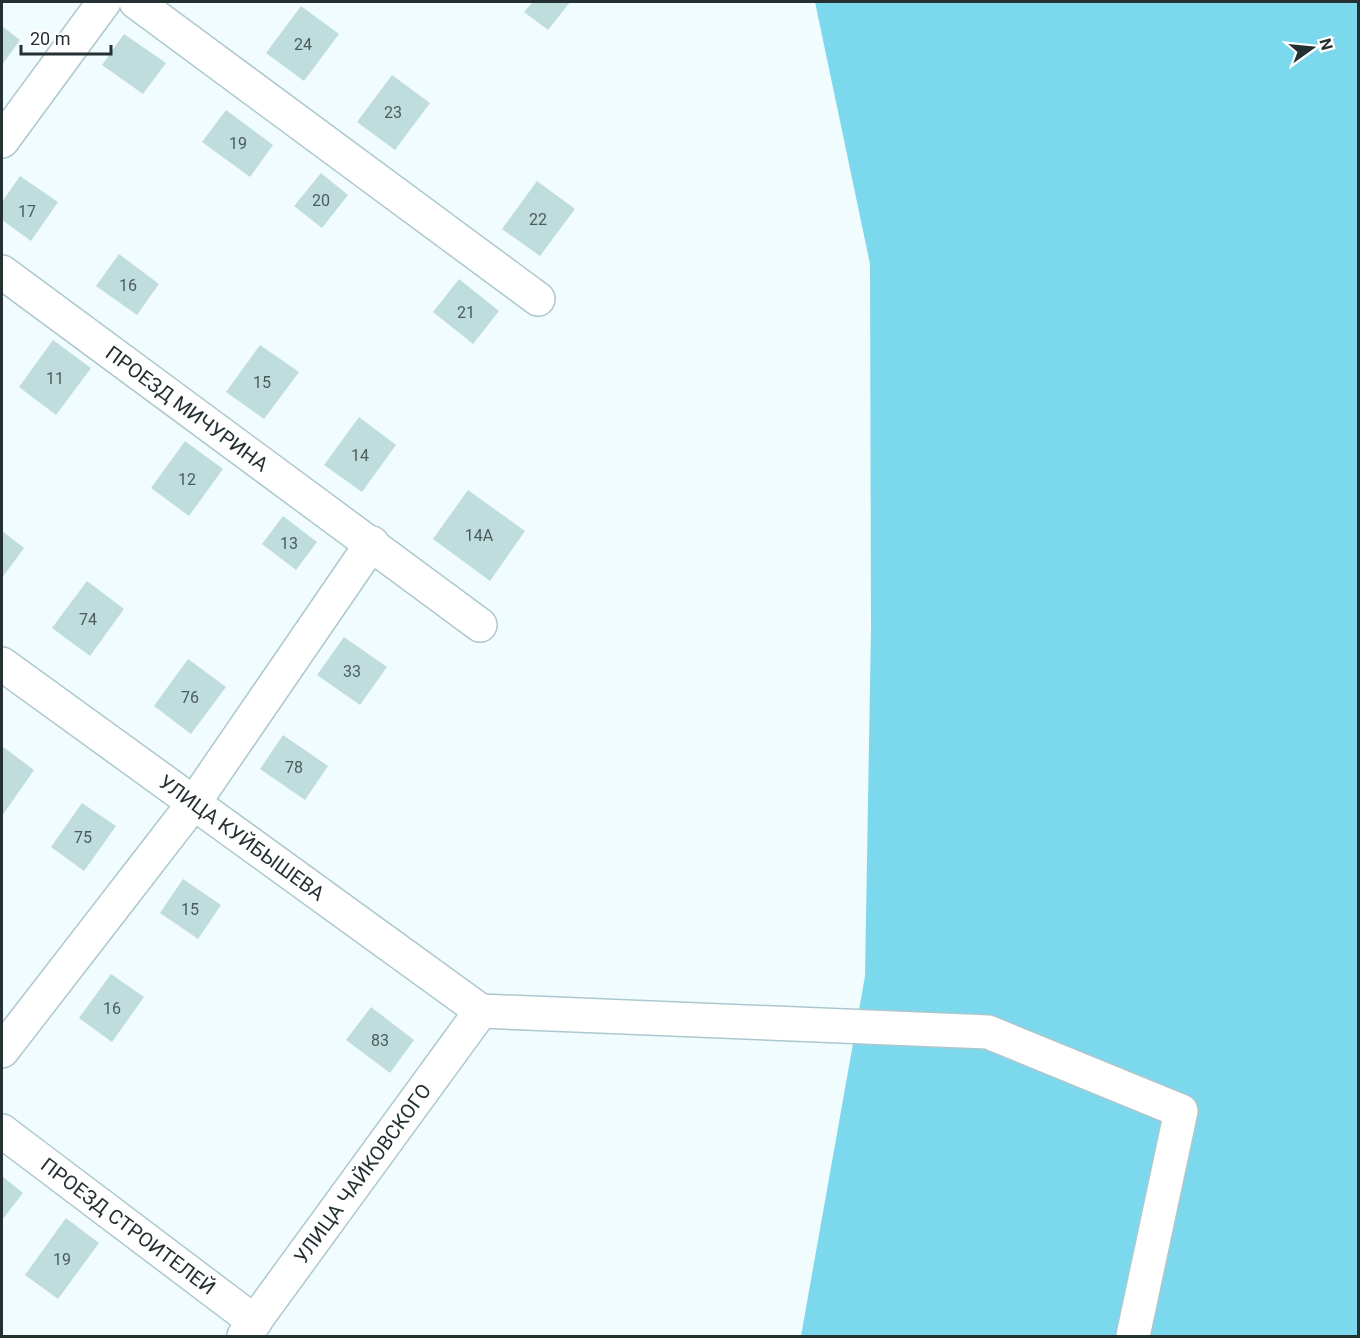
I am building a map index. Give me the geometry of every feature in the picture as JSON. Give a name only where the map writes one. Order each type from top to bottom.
[{"type":"street","points":[[2,141],[104,2]]},
{"type":"street","points":[[136,2],[538,298]]},
{"type":"street","name":"ПРОЕЗД МИЧУРИНА","points":[[2,272],[372,543],[480,625]]},
{"type":"street","points":[[2,1052],[193,804],[372,543]]},
{"type":"street","name":"УЛИЦА КУЙБЫШЕВА","points":[[2,664],[481,1011]]},
{"type":"street","points":[[481,1011],[988,1032],[1181,1111],[1133,1336]]},
{"type":"street","name":"УЛИЦА ЧАЙКОВСКОГО","points":[[249,1329],[481,1011]]},
{"type":"street","name":"ПРОЕЗД СТРОИТЕЛЕЙ","points":[[2,1131],[249,1329]]},
{"type":"shaded area","points":[[815,2],[1358,2],[1358,1336],[801,1336],[865,976],[871,628],[870,264]]},
{"type":"building","points":[[533,2],[570,2],[548,30],[524,12]]},
{"type":"building","points":[[301,6],[339,34],[304,81],[266,53]]},
{"type":"building","points":[[2,26],[20,40],[2,65]]},
{"type":"building","points":[[124,34],[166,63],[143,94],[102,65]]},
{"type":"building","points":[[392,75],[430,103],[395,150],[357,122]]},
{"type":"building","points":[[226,110],[273,145],[250,177],[202,142]]},
{"type":"building","points":[[321,173],[348,195],[322,228],[294,206]]},
{"type":"building","points":[[20,176],[58,202],[31,241],[2,220],[2,202]]},
{"type":"building","points":[[537,181],[575,209],[540,256],[502,229]]},
{"type":"building","points":[[119,254],[159,284],[137,315],[96,286]]},
{"type":"building","points":[[459,279],[499,311],[473,344],[433,312]]},
{"type":"building","points":[[53,340],[91,368],[56,415],[19,387]]},
{"type":"building","points":[[260,345],[299,372],[264,419],[226,392]]},
{"type":"building","points":[[359,417],[396,445],[362,492],[324,465]]},
{"type":"building","points":[[185,441],[223,469],[189,516],[151,488]]},
{"type":"building","points":[[468,490],[525,531],[490,581],[433,539]]},
{"type":"building","points":[[283,516],[317,542],[296,570],[262,544]]},
{"type":"building","points":[[2,531],[24,548],[2,578]]},
{"type":"building","points":[[87,581],[124,609],[90,656],[52,628]]},
{"type":"building","points":[[344,637],[387,667],[360,705],[317,675]]},
{"type":"building","points":[[188,659],[226,687],[191,734],[154,706]]},
{"type":"building","points":[[283,735],[328,766],[305,800],[260,769]]},
{"type":"building","points":[[2,746],[34,770],[2,816]]},
{"type":"building","points":[[82,803],[116,826],[84,871],[51,847]]},
{"type":"building","points":[[183,879],[221,905],[198,939],[160,913]]},
{"type":"building","points":[[111,974],[144,997],[112,1042],[79,1018]]},
{"type":"building","points":[[371,1007],[414,1040],[390,1073],[346,1040]]},
{"type":"building","points":[[2,1176],[23,1193],[2,1220]]},
{"type":"building","points":[[66,1218],[99,1243],[58,1299],[25,1275]]}]
